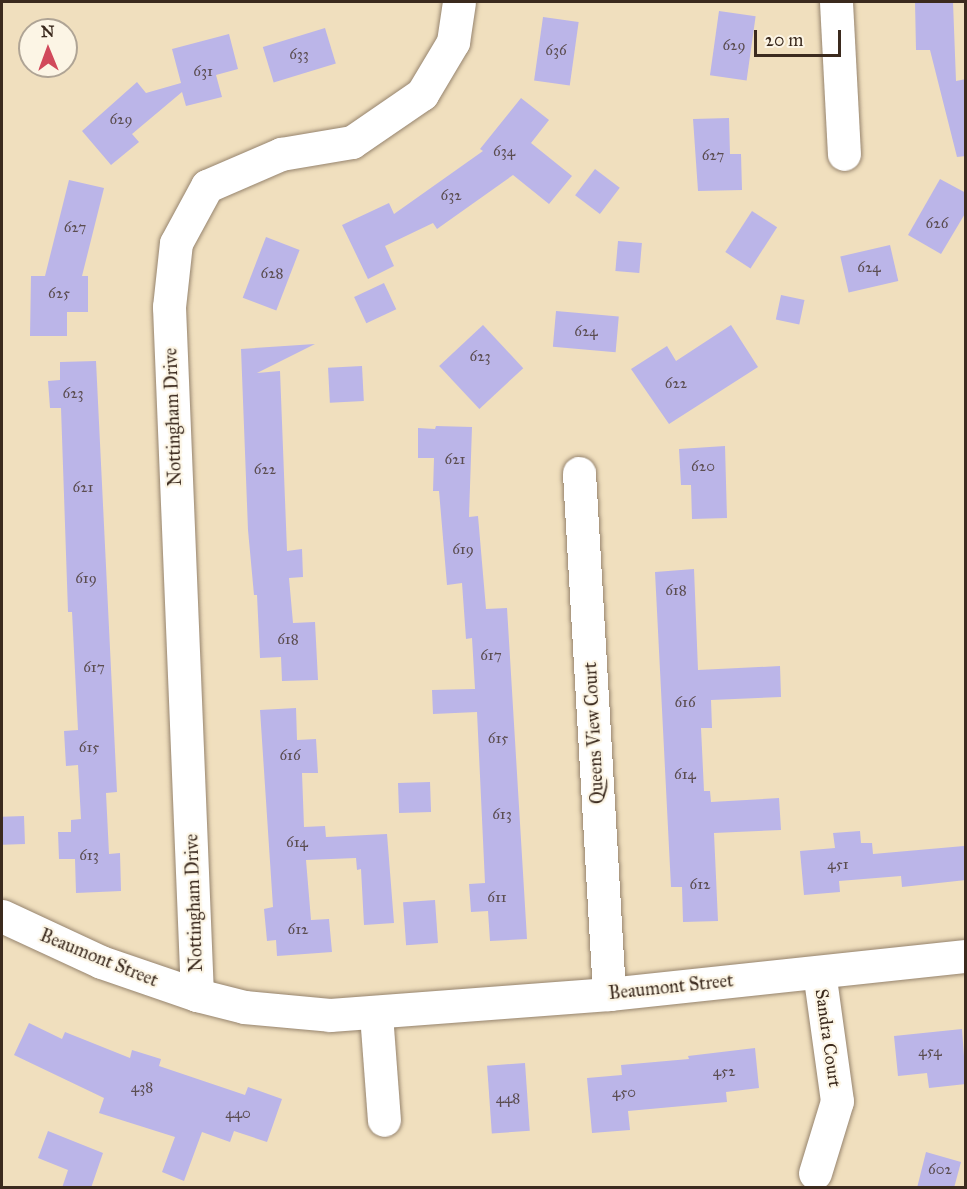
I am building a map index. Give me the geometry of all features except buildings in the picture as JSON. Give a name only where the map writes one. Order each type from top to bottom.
[{"type":"street","name":"Nottingham Drive","points":[[198,995],[169,307],[176,243],[207,186],[281,154],[352,142],[423,94],[453,42],[459,2]]},
{"type":"street","points":[[836,2],[844,154]]},
{"type":"street","name":"Queens View Court","points":[[579,473],[609,994]]},
{"type":"street","name":"Beaumont Street","points":[[2,916],[101,962],[198,995],[285,1012],[376,1014],[609,994],[966,956]]},
{"type":"street","name":"Sandra Court","points":[[815,1173],[837,1101],[819,972]]},
{"type":"street","points":[[376,1014],[384,1120]]}]
